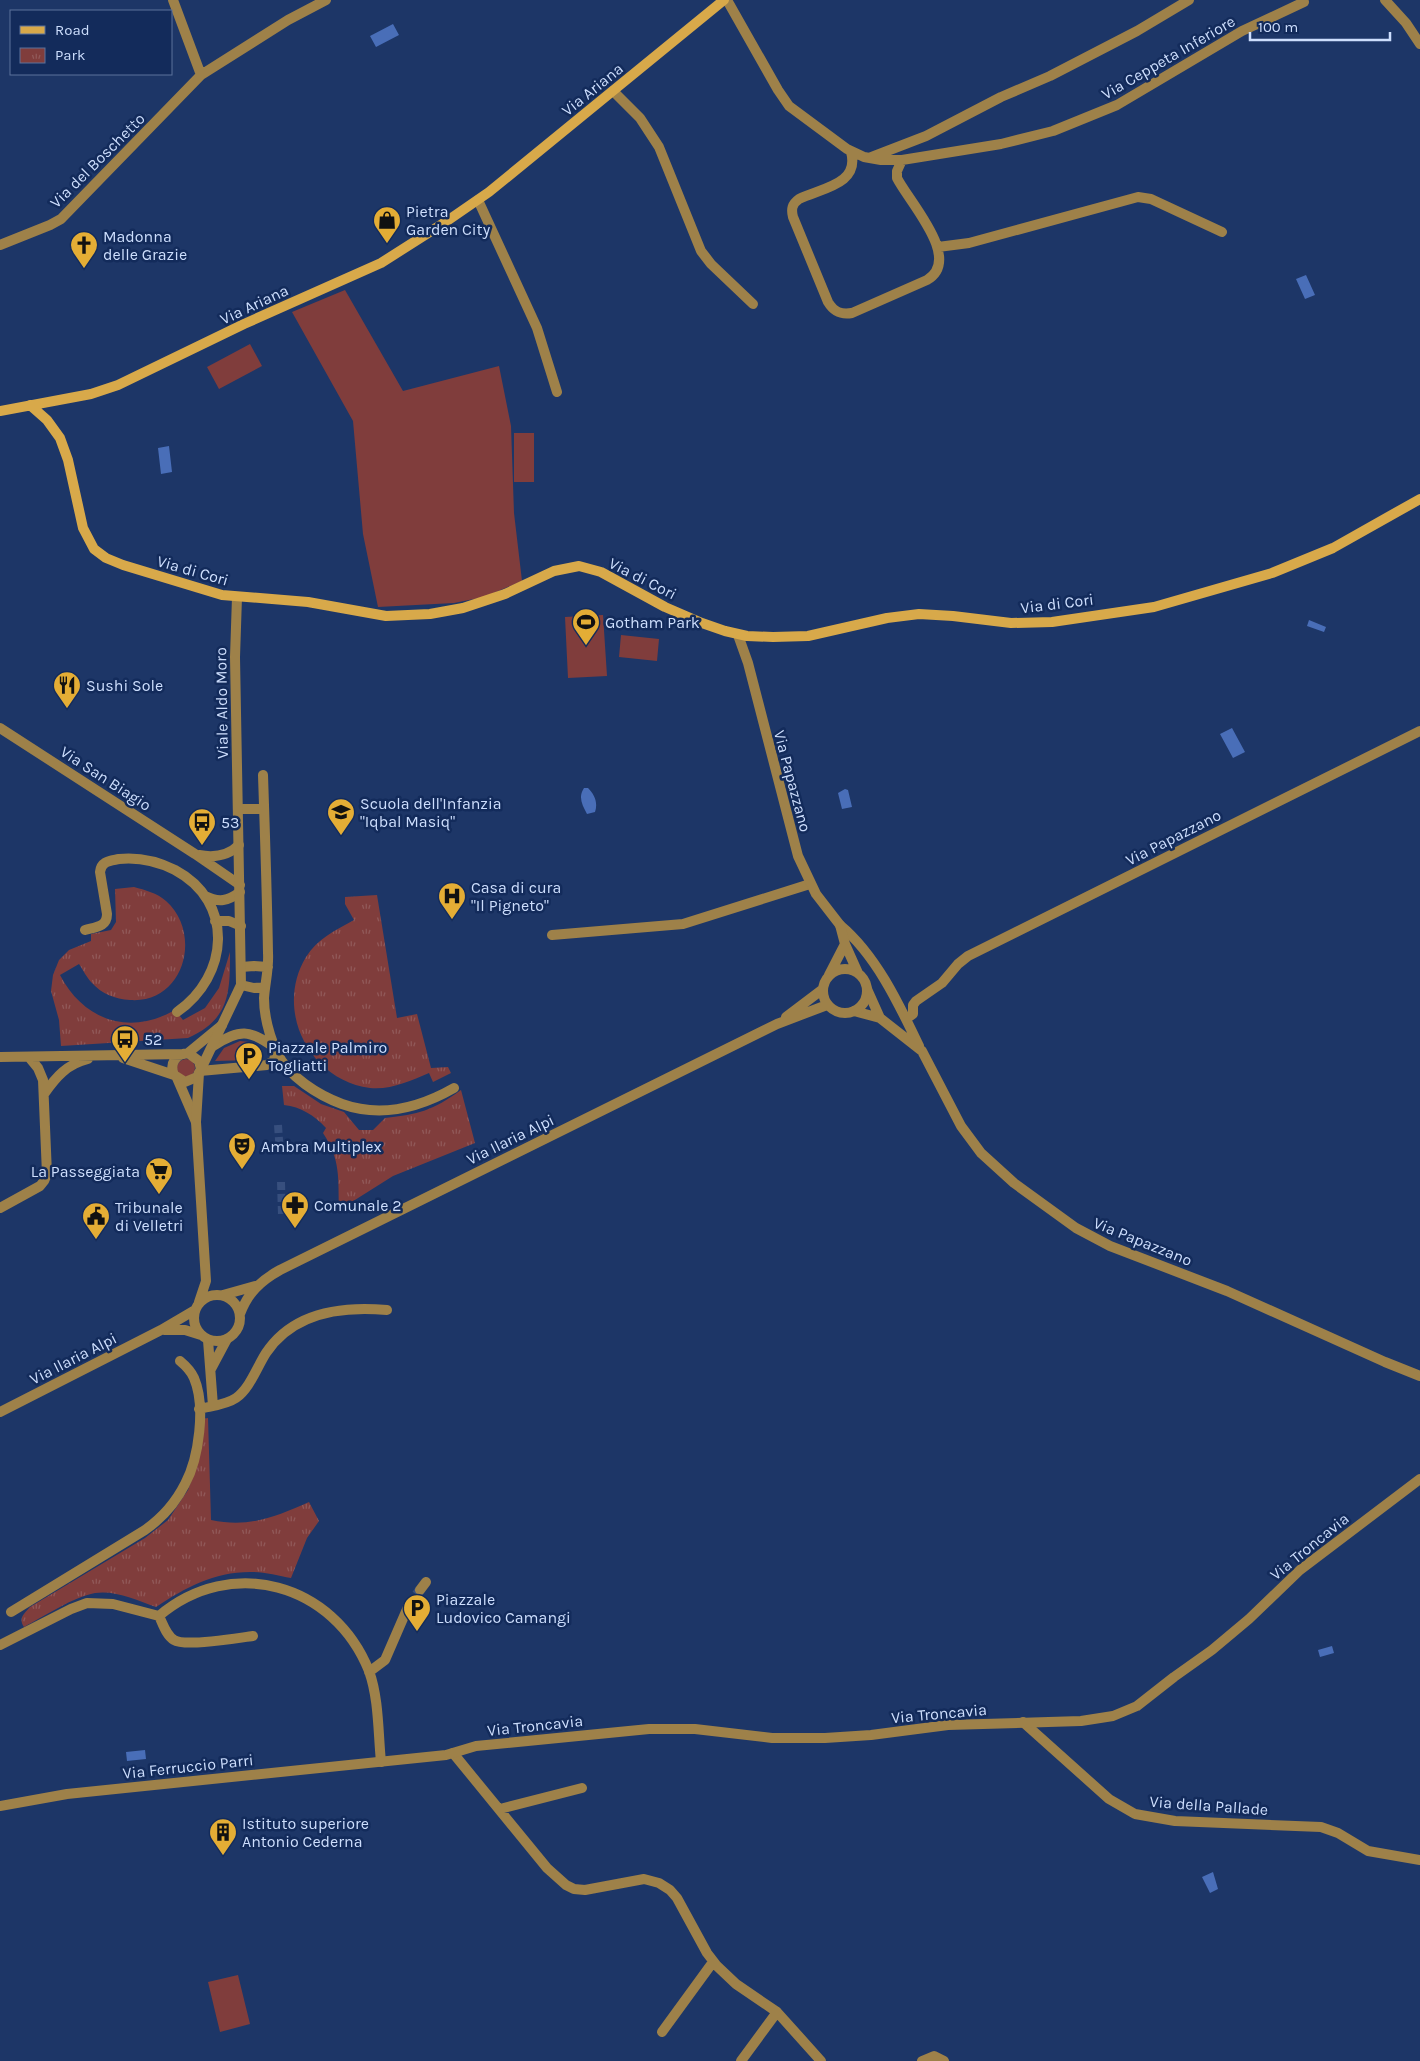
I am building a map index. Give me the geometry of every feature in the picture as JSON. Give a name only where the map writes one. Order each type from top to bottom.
[{"type":"main road","name":"Via Ariana","points":[[0,411],[91,394],[124,383],[252,320],[366,270],[417,241],[478,200],[725,0]]},
{"type":"main road","name":"Via di Cori","points":[[30,405],[51,424],[64,446],[81,523],[86,536],[97,551],[110,560],[207,591],[237,597],[308,602],[382,615],[430,614],[484,602],[515,590],[554,571],[579,566],[601,572],[665,607],[714,628],[738,635],[773,638],[803,636],[914,614],[947,615],[995,622],[1028,624],[1154,607],[1240,584],[1295,565],[1333,548],[1420,499]]},
{"type":"street","points":[[173,0],[201,75]]},
{"type":"street","name":"Via del Boschetto","points":[[0,245],[50,225],[65,216],[201,75],[288,20],[326,0]]},
{"type":"street","name":"Via Ceppeta Inferiore","points":[[725,0],[786,102],[806,120],[851,152],[881,160],[902,160],[1011,142],[1060,129],[1122,102],[1242,31],[1304,2]]},
{"type":"street","points":[[868,158],[926,136],[1000,97],[1050,76],[1137,31],[1189,0]]},
{"type":"street","points":[[1385,0],[1406,22],[1420,44]]},
{"type":"street","points":[[613,90],[640,118],[659,147],[701,251],[753,304]]},
{"type":"street","points":[[851,152],[853,166],[848,176],[799,199],[792,208],[793,217],[832,308],[840,313],[852,313],[930,278],[936,273],[939,265],[938,247],[898,178],[897,171],[902,160]]},
{"type":"street","points":[[938,247],[969,243],[1138,197],[1151,199],[1222,232]]},
{"type":"street","points":[[478,200],[534,321],[547,354],[557,392]]},
{"type":"street","name":"Viale Aldo Moro","points":[[237,597],[235,657],[241,967]]},
{"type":"street","name":"Via Papazzano","points":[[738,635],[748,664],[796,850],[810,884],[828,911],[866,951],[906,1019],[961,1126],[981,1153],[1014,1183],[1076,1228],[1110,1246],[1221,1288],[1384,1362],[1420,1376]]},
{"type":"street","name":"Via San Biagio","points":[[0,728],[195,854],[240,888]]},
{"type":"street","name":"Via Papazzano","points":[[906,1019],[913,1014],[913,1005],[916,1001],[942,983],[958,964],[968,956],[1420,731]]},
{"type":"street","points":[[263,775],[268,967],[265,987],[265,1011],[276,1049],[290,1072],[336,1101],[367,1110],[390,1110],[410,1106],[454,1088]]},
{"type":"street","points":[[238,808],[264,808]]},
{"type":"street","name":"Via San Biagio","points":[[195,854],[222,856],[231,853],[240,845]]},
{"type":"street","points":[[85,930],[102,926],[107,920],[108,914],[100,872],[101,866],[106,862],[136,858],[161,863],[189,878],[205,896],[216,921],[218,948],[211,973],[195,997],[176,1012]]},
{"type":"street","points":[[552,935],[683,924],[810,884]]},
{"type":"street","points":[[205,896],[224,901],[232,898],[240,888]]},
{"type":"street","points":[[216,921],[229,921],[241,926]]},
{"type":"street","name":"Via Papazzano","points":[[840,925],[845,944],[858,973]]},
{"type":"street","points":[[829,975],[840,969],[853,970],[858,973],[863,978],[867,989],[864,1002],[854,1011],[840,1013],[827,1005],[822,989],[829,975],[845,944]]},
{"type":"street","points":[[115,1055],[190,1082],[200,1071],[241,985],[241,967],[268,967]]},
{"type":"street","points":[[241,985],[254,988],[265,987]]},
{"type":"street","name":"Via Ilaria Alpi","points":[[777,1024],[822,989]]},
{"type":"street","name":"Via Papazzano","points":[[867,989],[880,1018]]},
{"type":"street","name":"Via Ilaria Alpi","points":[[220,1295],[258,1284],[280,1270],[777,1024],[827,1005]]},
{"type":"street","name":"Via Papazzano","points":[[854,1011],[880,1018],[922,1051]]},
{"type":"street","points":[[196,1122],[176,1077],[172,1066],[173,1062],[223,1025]]},
{"type":"street","points":[[213,1046],[230,1036],[244,1033],[259,1036],[276,1049]]},
{"type":"street","points":[[200,1071],[267,1065],[274,1060],[276,1049]]},
{"type":"street","points":[[0,1058],[186,1053],[196,1057],[200,1071],[196,1122],[206,1281],[197,1306],[194,1324],[204,1337],[210,1370],[213,1406]]},
{"type":"street","points":[[44,1094],[56,1078],[68,1067],[101,1055]]},
{"type":"street","points":[[0,1208],[42,1184],[46,1178],[48,1168],[44,1094],[40,1071],[29,1057]]},
{"type":"street","points":[[206,1281],[220,1295],[234,1302],[240,1314],[238,1329],[227,1339],[210,1370]]},
{"type":"street","name":"Via Ilaria Alpi","points":[[240,1314],[248,1296],[258,1284]]},
{"type":"street","points":[[197,1306],[211,1295],[220,1295]]},
{"type":"street","name":"Via Ilaria Alpi","points":[[0,1412],[160,1330],[197,1306]]},
{"type":"street","points":[[199,1409],[229,1402],[241,1394],[271,1346],[301,1322],[336,1310],[387,1310]]},
{"type":"street","name":"Via Ilaria Alpi","points":[[160,1330],[185,1330],[204,1337]]},
{"type":"street","points":[[204,1337],[221,1341],[227,1339]]},
{"type":"street","points":[[11,1612],[145,1530],[163,1516],[182,1490],[191,1471],[198,1437],[199,1409],[195,1379],[180,1361]]},
{"type":"street","name":"Via Troncavia","points":[[380,1762],[453,1753],[476,1746],[649,1728],[695,1729],[772,1738],[824,1738],[864,1736],[948,1725],[1080,1721],[1112,1716],[1138,1706],[1212,1650],[1249,1619],[1300,1570],[1420,1479]]},
{"type":"street","points":[[159,1616],[183,1599],[213,1587],[250,1583],[277,1587],[306,1599],[333,1618],[355,1645],[369,1672],[374,1696],[380,1762]]},
{"type":"street","points":[[0,1645],[71,1609],[90,1602],[113,1604],[159,1616],[168,1634],[178,1642],[194,1643],[253,1636]]},
{"type":"street","points":[[369,1672],[385,1660],[408,1607]]},
{"type":"street","name":"Via della Pallade","points":[[1023,1722],[1109,1798],[1135,1814],[1175,1821],[1321,1827],[1338,1832],[1368,1851],[1420,1860]]},
{"type":"street","points":[[453,1753],[548,1868],[570,1887],[589,1890],[638,1880],[652,1881],[664,1885],[677,1898],[713,1962],[736,1984],[777,2012],[820,2061]]},
{"type":"street","name":"Via Ferruccio Parri","points":[[0,1806],[67,1794],[380,1762]]},
{"type":"street","points":[[500,1810],[582,1788]]},
{"type":"street","points":[[662,2032],[713,1962]]},
{"type":"street","points":[[741,2061],[777,2012]]},
{"type":"street","points":[[922,2061],[934,2056],[944,2061]]},
{"type":"green space","points":[[345,290],[403,391],[499,366],[511,426],[514,513],[522,581],[484,597],[454,603],[378,607],[363,534],[353,421],[292,312]]},
{"type":"green space","points":[[250,344],[262,366],[219,389],[207,367]]},
{"type":"green space","points":[[514,433],[534,433],[534,482],[514,482]]},
{"type":"green space","name":"Gotham Park","points":[[603,615],[607,676],[568,678],[565,617]]},
{"type":"green space","name":"Gotham Park","points":[[621,635],[659,639],[657,661],[619,657]]},
{"type":"green space","points":[[134,887],[151,892],[162,898],[177,915],[184,931],[185,948],[182,964],[175,979],[164,991],[149,998],[130,1000],[114,997],[100,990],[90,981],[79,964],[60,975],[70,991],[82,1004],[95,1013],[110,1019],[125,1022],[141,1022],[158,1018],[175,1010],[183,1020],[205,1008],[219,988],[230,952],[228,992],[225,1003],[220,1013],[212,1022],[202,1031],[188,1038],[61,1046],[59,1020],[51,991],[53,975],[59,960],[69,950],[91,941],[91,934],[111,930],[116,922],[115,889]]},
{"type":"green space","points":[[377,895],[397,1018],[417,1014],[431,1068],[448,1067],[451,1073],[433,1082],[429,1073],[385,1088],[370,1088],[348,1082],[330,1072],[315,1057],[303,1039],[296,1020],[294,999],[297,978],[306,957],[321,940],[354,920],[345,904],[345,897]]},
{"type":"green space","points":[[240,1041],[249,1042],[262,1050],[258,1057],[252,1060],[215,1061],[224,1048]]},
{"type":"green space","points":[[186,1059],[192,1062],[195,1068],[192,1074],[186,1077],[180,1074],[177,1068],[180,1062]]},
{"type":"green space","points":[[282,1086],[294,1086],[321,1104],[344,1112],[359,1130],[373,1130],[385,1118],[407,1115],[433,1107],[461,1090],[475,1143],[393,1176],[339,1210],[336,1161],[323,1133],[326,1128],[307,1112],[284,1105]]},
{"type":"green space","points":[[208,1418],[211,1520],[238,1523],[262,1520],[309,1502],[319,1521],[307,1538],[291,1578],[258,1572],[226,1574],[190,1587],[156,1607],[118,1594],[95,1593],[68,1603],[24,1627],[22,1619],[30,1607],[145,1538],[168,1520],[188,1490],[197,1465],[202,1419]]},
{"type":"green space","points":[[238,1975],[250,2024],[220,2032],[208,1982]]},
{"type":"water","points":[[393,24],[399,35],[376,47],[370,36]]},
{"type":"water","points":[[1306,275],[1315,295],[1305,299],[1296,279]]},
{"type":"water","points":[[169,446],[172,472],[161,474],[158,448]]},
{"type":"water","points":[[1309,620],[1326,627],[1324,632],[1307,626]]},
{"type":"water","points":[[1232,728],[1245,752],[1233,758],[1220,734]]},
{"type":"water","points":[[584,788],[588,788],[594,796],[596,802],[595,812],[587,814],[581,801]]},
{"type":"water","points":[[845,789],[848,790],[852,807],[842,809],[838,793]]},
{"type":"water","points":[[1332,1646],[1334,1653],[1320,1657],[1318,1650]]},
{"type":"water","points":[[145,1750],[146,1759],[127,1761],[126,1752]]},
{"type":"water","points":[[1213,1872],[1218,1889],[1210,1893],[1202,1877]]},
{"type":"tunnel","points":[[278,1125],[280,1154]]},
{"type":"tunnel","points":[[281,1182],[282,1215]]},
{"type":"tunnel","points":[[408,1607],[420,1590]]},
{"type":"place","name":"Pietra Garden City","points":[[387,244]]},
{"type":"place","name":"Madonna delle Grazie","points":[[84,269]]},
{"type":"place","name":"Gotham Park","points":[[586,646]]},
{"type":"place","name":"Sushi Sole","points":[[67,709]]},
{"type":"place","name":"Scuola dell'Infanzia \"Iqbal Masiq\"","points":[[341,836]]},
{"type":"place","name":"53","points":[[202,846]]},
{"type":"place","name":"Casa di cura \"Il Pigneto\"","points":[[452,920]]},
{"type":"place","name":"52","points":[[125,1063]]},
{"type":"place","name":"Piazzale Palmiro Togliatti","points":[[249,1080]]},
{"type":"place","name":"Ambra Multiplex","points":[[242,1170]]},
{"type":"place","name":"La Passeggiata","points":[[159,1195]]},
{"type":"place","name":"Comunale 2","points":[[295,1229]]},
{"type":"place","name":"Tribunale di Velletri","points":[[96,1240]]},
{"type":"place","name":"Piazzale Ludovico Camangi","points":[[417,1632]]},
{"type":"place","name":"Istituto superiore Antonio Cederna","points":[[223,1856]]}]
